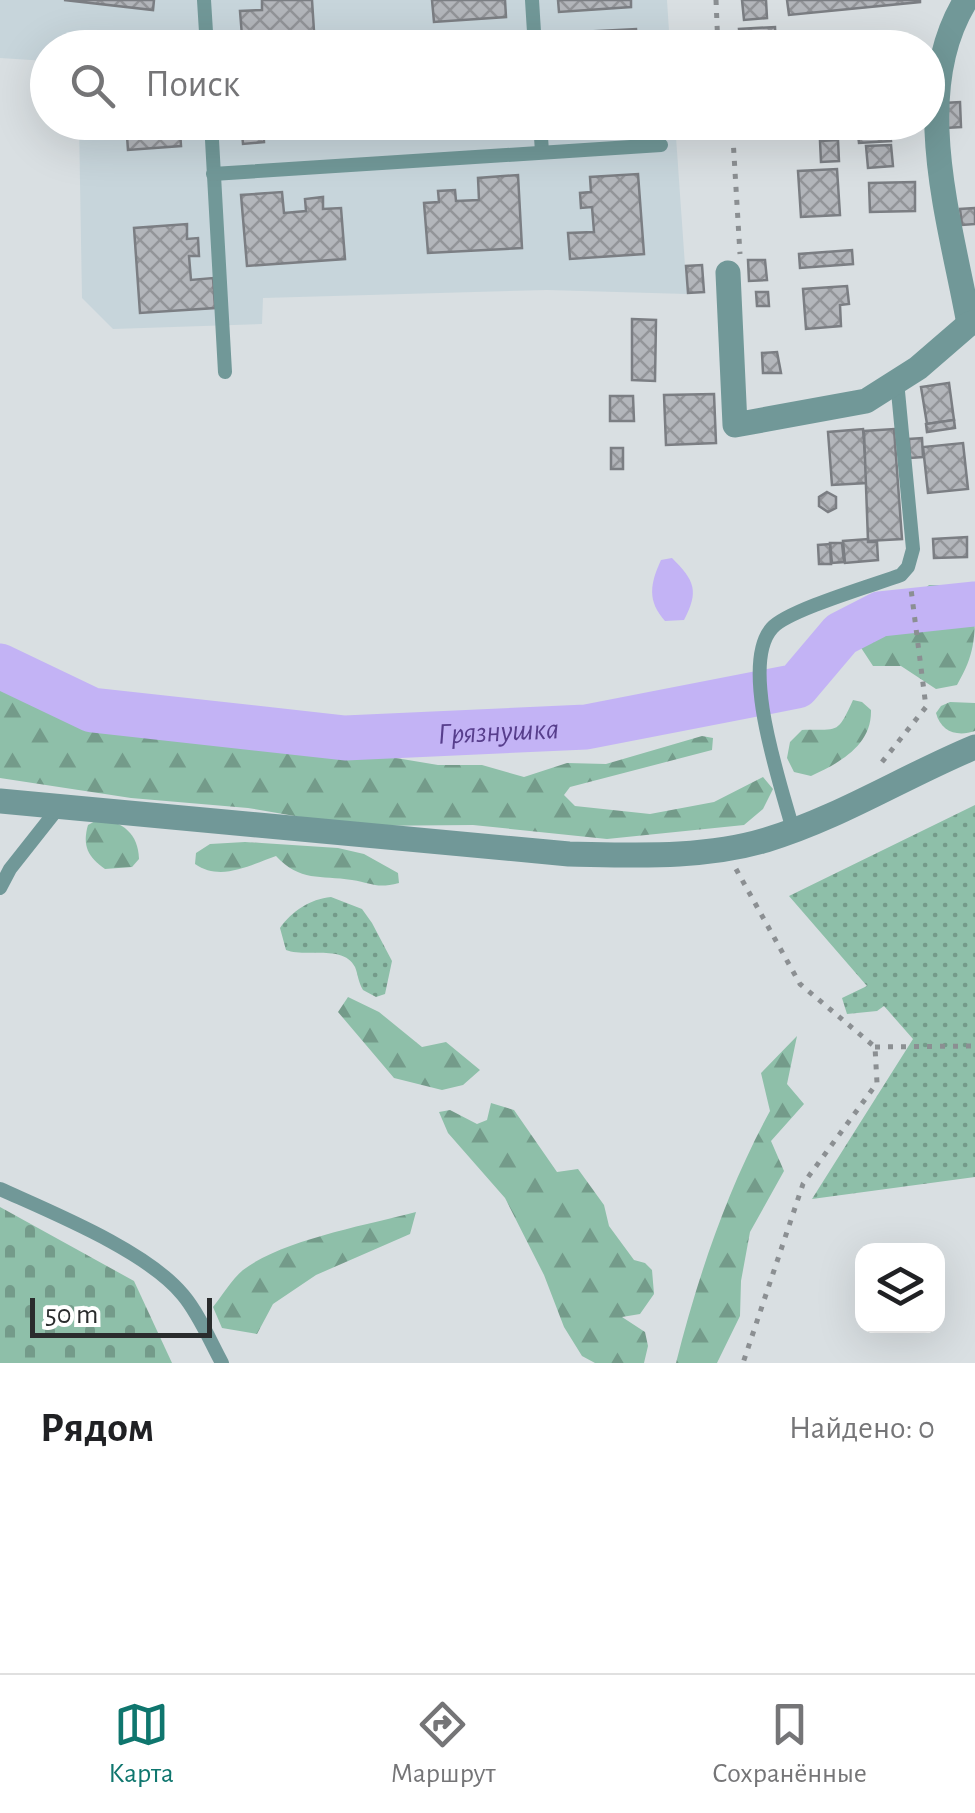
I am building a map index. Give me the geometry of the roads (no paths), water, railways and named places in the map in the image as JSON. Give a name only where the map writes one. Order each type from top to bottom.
[{"type":"street","points":[[945,61],[951,24],[966,0]]},
{"type":"street","points":[[728,273],[735,425],[866,401],[918,368],[972,323],[936,140]]},
{"type":"street","points":[[0,801],[568,854],[652,855],[765,840],[853,805],[975,747]]},
{"type":"lane","points":[[204,0],[206,30]]},
{"type":"lane","points":[[532,0],[534,30]]},
{"type":"lane","points":[[211,140],[225,372]]},
{"type":"lane","points":[[541,140],[542,152]]},
{"type":"lane","points":[[213,174],[661,145]]},
{"type":"lane","points":[[793,830],[769,742],[762,704],[760,654],[773,627],[808,608],[900,574],[908,567],[913,549],[897,381]]},
{"type":"lane","points":[[0,888],[59,806]]},
{"type":"lane","points":[[0,1189],[132,1255],[172,1283],[185,1297],[222,1363]]},
{"type":"waterway","name":"Грязнушка","points":[[0,666],[92,710],[345,738],[586,727],[797,686],[841,634],[880,614],[975,604]]}]
